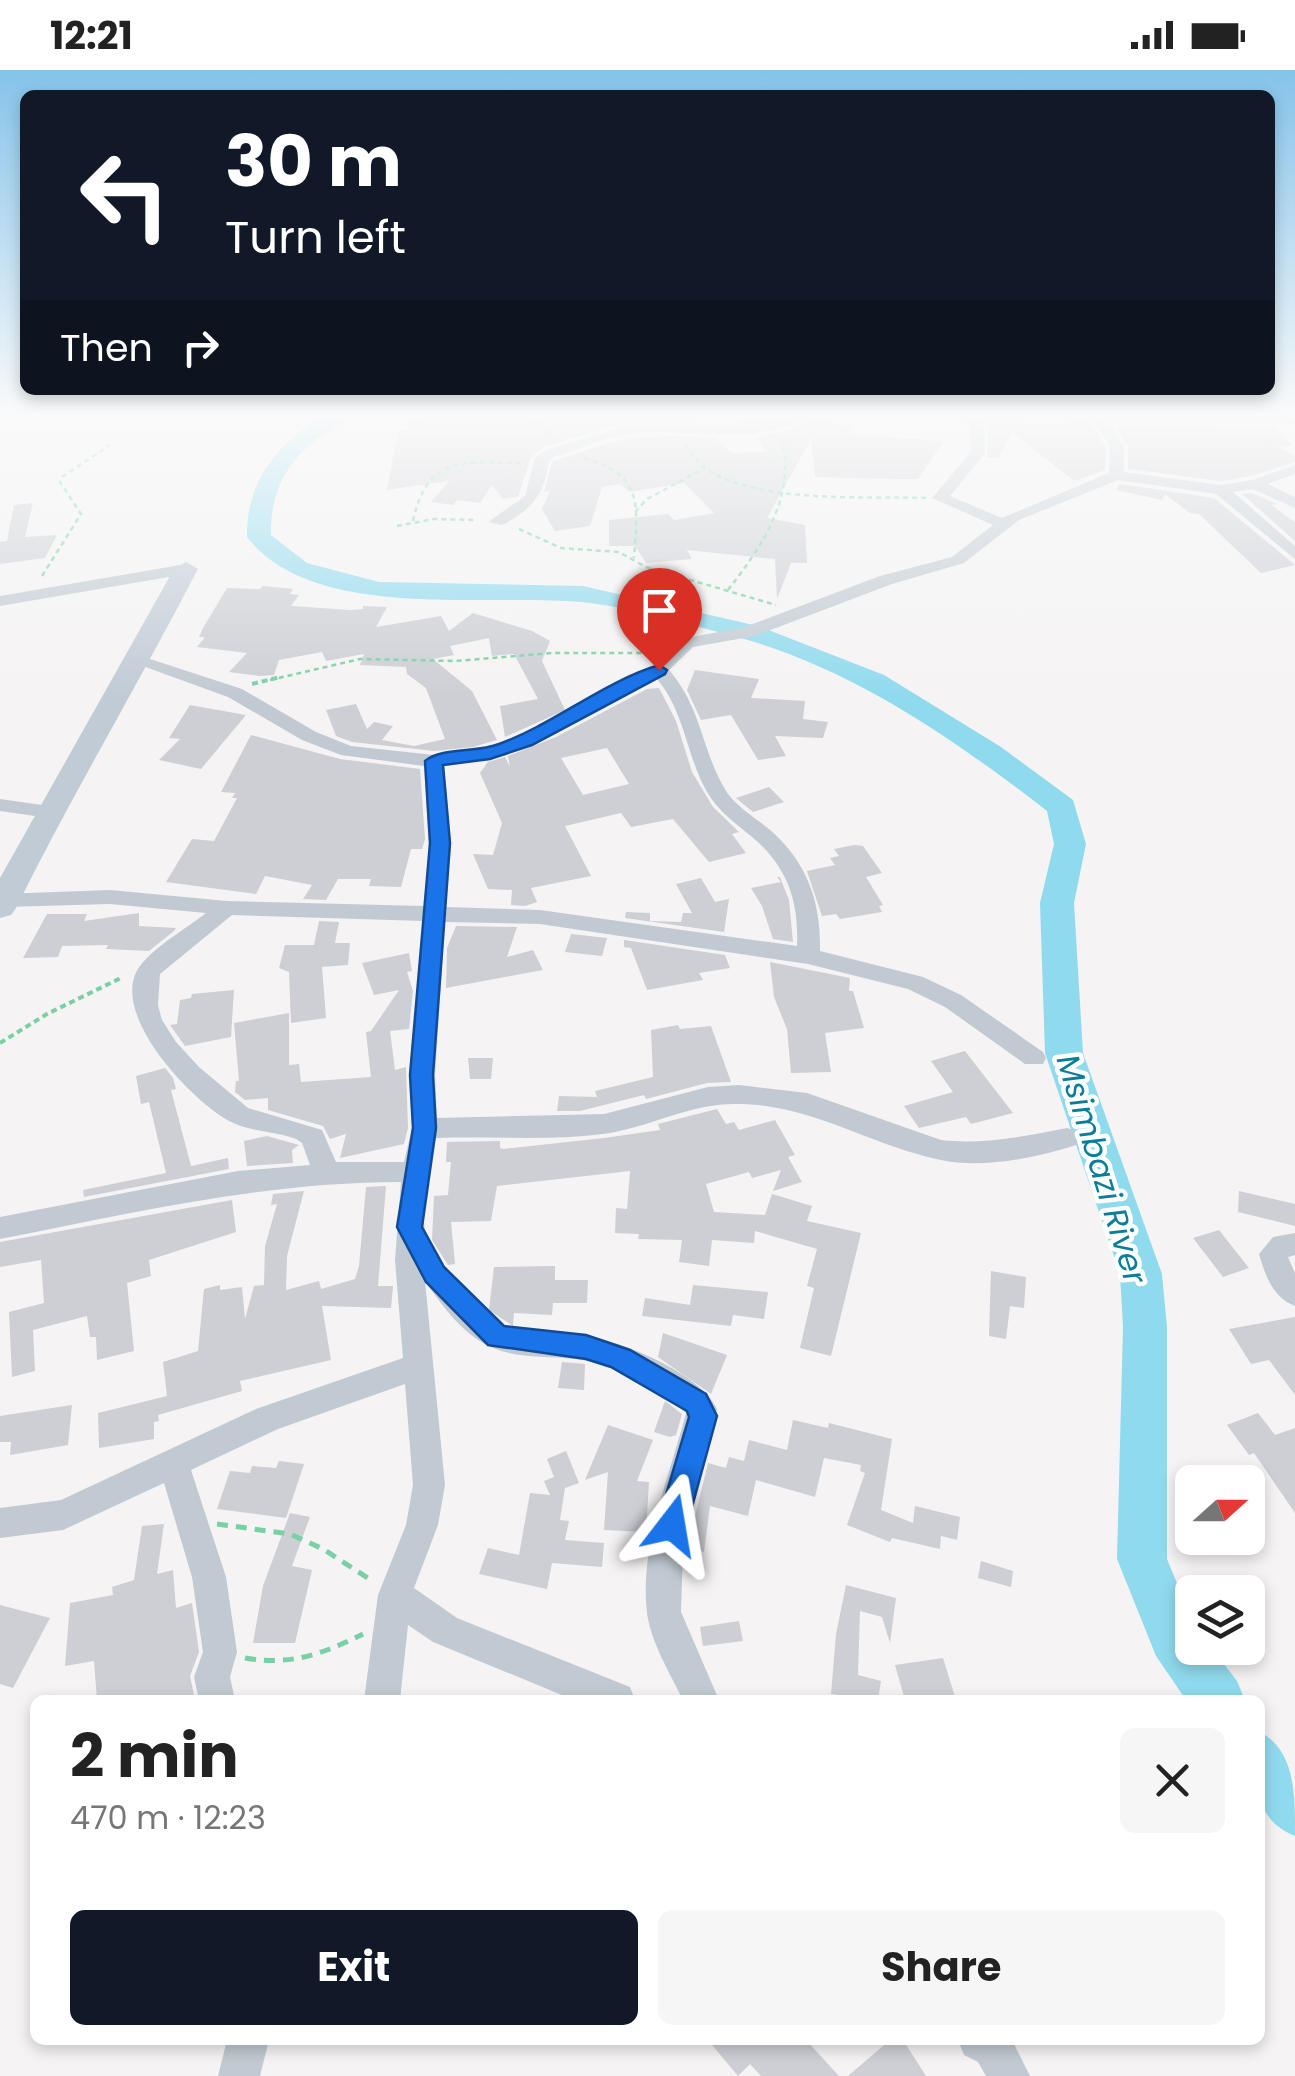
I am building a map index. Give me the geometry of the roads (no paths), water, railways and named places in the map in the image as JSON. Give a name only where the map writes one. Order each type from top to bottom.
[{"type":"street","points":[[496,522],[517,509]]},
{"type":"street","points":[[966,509],[1002,523]]},
{"type":"street","points":[[138,661],[235,693],[330,746],[392,758],[434,761],[490,754],[525,741],[662,667],[687,643],[749,632],[886,580],[966,556],[1002,523],[1037,509]]},
{"type":"street","points":[[1243,509],[1295,554]]},
{"type":"street","points":[[0,602],[186,569]]},
{"type":"street","points":[[2,904],[49,812],[138,661],[186,569]]},
{"type":"street","points":[[662,667],[682,696],[719,795],[730,809],[769,840],[804,887],[810,917],[808,956]]},
{"type":"street","points":[[383,1695],[395,1606],[422,1524],[429,1486],[410,1227],[424,1128],[422,1075],[440,843],[434,761]]},
{"type":"street","points":[[0,805],[49,812]]},
{"type":"street","points":[[2,904],[110,898],[227,908],[433,912],[574,920],[808,956],[915,983],[953,1001],[1034,1058]]},
{"type":"street","points":[[227,908],[149,971],[145,987],[159,1042],[198,1082],[242,1116],[295,1128],[312,1137],[327,1173]]},
{"type":"street","points":[[424,1128],[604,1124],[708,1096],[739,1094],[807,1103],[940,1150],[964,1153],[1009,1149],[1067,1138]]},
{"type":"street","points":[[0,1228],[238,1182],[327,1173],[415,1172]]},
{"type":"street","points":[[410,1227],[435,1274],[497,1337],[586,1347],[620,1359],[689,1397],[702,1409],[704,1416],[667,1550],[664,1612],[670,1636],[699,1695]]},
{"type":"street","points":[[1295,1244],[1283,1245],[1273,1254],[1279,1274],[1295,1294]]},
{"type":"street","points":[[0,1523],[62,1515],[266,1419],[351,1386],[418,1367]]},
{"type":"street","points":[[174,1463],[209,1578],[220,1652],[212,1677],[216,1695]]},
{"type":"street","points":[[395,1606],[605,1695]]},
{"type":"street","points":[[240,2076],[247,2045]]},
{"type":"street","points":[[989,2045],[1008,2076]]},
{"type":"waterway","name":"Msimbazi River","points":[[260,509],[259,537],[298,568],[378,590],[583,594],[749,632],[874,681],[991,753],[1062,807],[1070,844],[1057,903],[1064,1053],[1141,1274],[1145,1327],[1142,1559],[1174,1638],[1214,1695]]},
{"type":"waterway","name":"Msimbazi River","points":[[1265,1766],[1295,1808]]}]
